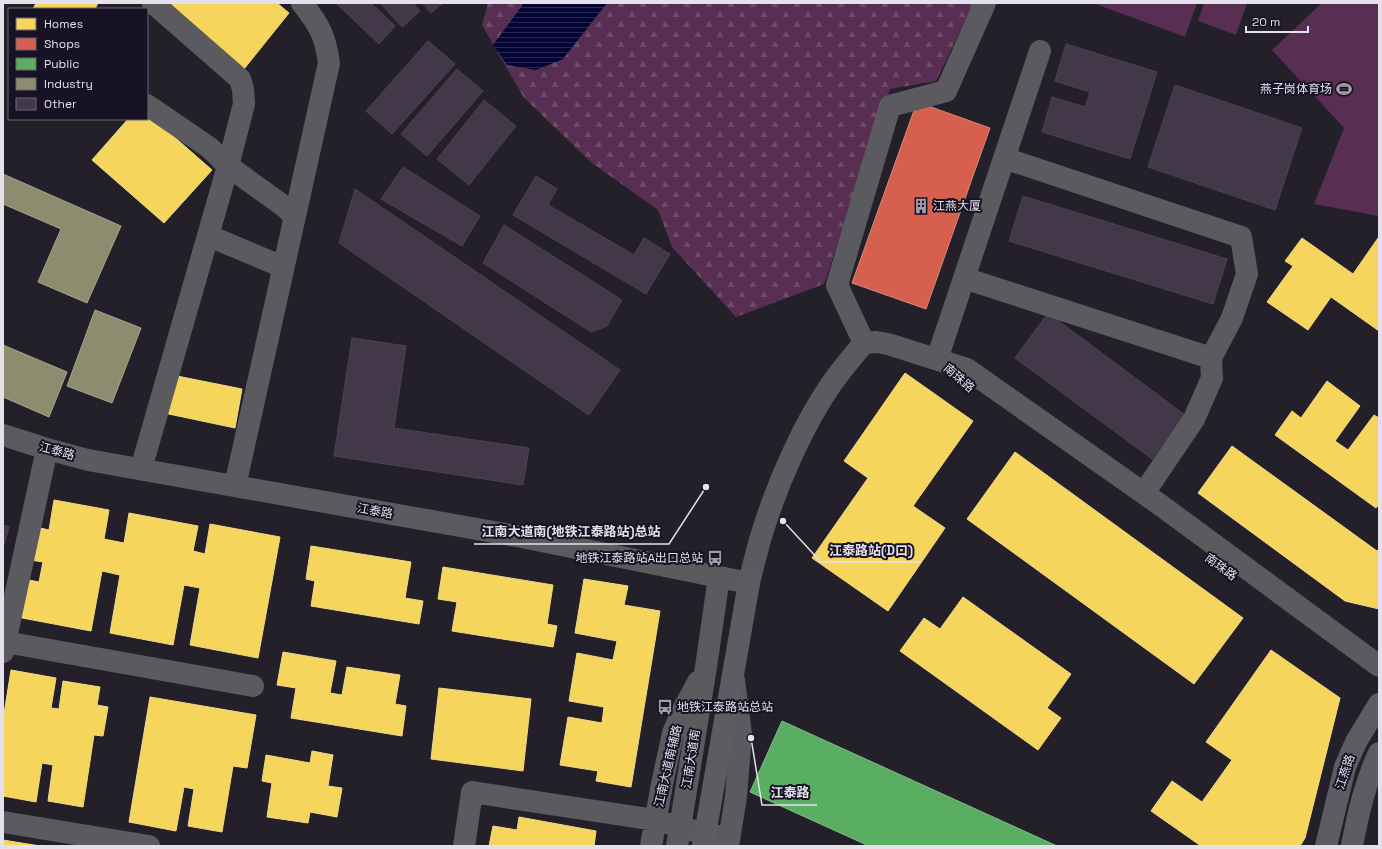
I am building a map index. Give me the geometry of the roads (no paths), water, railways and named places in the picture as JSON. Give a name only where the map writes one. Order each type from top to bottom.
[{"type":"main road","points":[[704,840],[734,676],[749,583]]},
{"type":"main road","name":"江燕路","points":[[1326,846],[1346,767],[1356,742],[1379,704]]},
{"type":"main road","name":"江燕路","points":[[1352,846],[1359,808],[1379,753]]},
{"type":"street","points":[[141,469],[209,236],[244,104],[243,89],[240,79],[153,3]]},
{"type":"street","points":[[235,486],[329,63],[326,45],[318,25],[302,3]]},
{"type":"street","points":[[864,343],[837,285],[890,106],[946,91],[985,3]]},
{"type":"street","points":[[749,583],[766,521],[785,471],[807,425],[829,388],[845,365],[864,343],[876,342],[888,344],[937,359],[1040,51]]},
{"type":"street","points":[[148,106],[210,148],[228,166],[285,207],[294,216]]},
{"type":"street","points":[[1004,158],[1241,237],[1247,274],[1232,318],[1211,358],[1212,378],[1194,419],[1144,493]]},
{"type":"street","points":[[209,236],[283,267]]},
{"type":"street","points":[[964,278],[1211,358]]},
{"type":"street","name":"南珠路","points":[[937,359],[967,369],[1144,493],[1379,666]]},
{"type":"street","name":"南珠路","points":[[937,359],[962,383],[1153,517],[1379,682]]},
{"type":"street","name":"江泰路","points":[[3,435],[47,450],[88,460],[522,537],[749,583]]},
{"type":"street","points":[[47,450],[4,647],[253,686]]},
{"type":"street","name":"江南大道南","points":[[678,837],[719,577]]},
{"type":"street","name":"江南大道南辅路","points":[[651,846],[673,733],[681,714],[706,667]]},
{"type":"street","points":[[464,846],[472,792],[655,820],[678,837],[729,842],[736,797],[741,734],[734,676]]},
{"type":"street","points":[[3,822],[149,846]]},
{"type":"place","name":"燕子岗体育场","points":[[1344,89]]},
{"type":"place","name":"江燕大厦","points":[[921,206]]},
{"type":"place","name":"江南大道南(地铁江泰路站)总站","points":[[706,487]]},
{"type":"place","name":"江泰路站(D口)","points":[[783,521]]},
{"type":"place","name":"地铁江泰路站A出口总站","points":[[715,558]]},
{"type":"place","name":"地铁江泰路站总站","points":[[665,707]]},
{"type":"place","name":"江泰路","points":[[751,738]]}]
